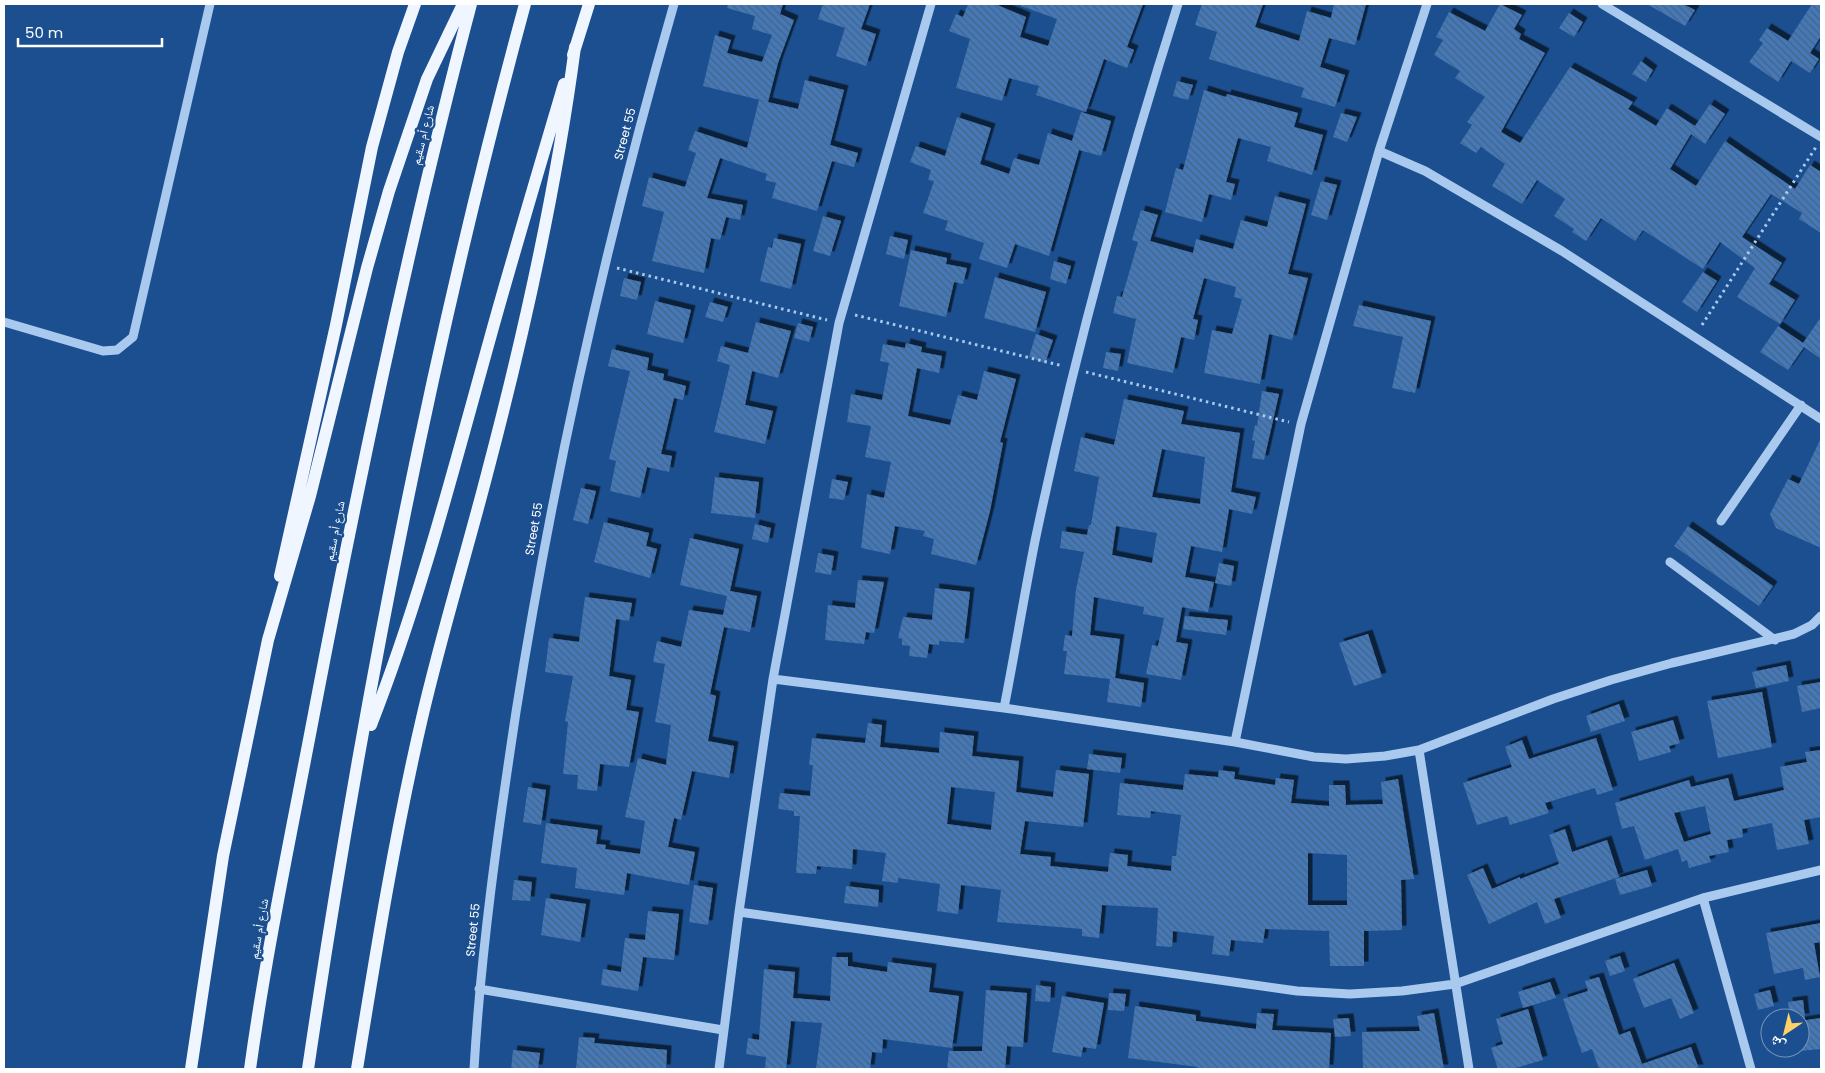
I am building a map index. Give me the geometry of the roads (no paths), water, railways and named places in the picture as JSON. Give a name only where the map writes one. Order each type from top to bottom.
[{"type":"main road","points":[[191,1069],[223,856],[294,504],[336,325],[372,147],[398,52],[416,4]]},
{"type":"main road","points":[[268,640],[310,496],[367,268],[389,191],[424,88],[463,4]]},
{"type":"main road","name":"شارع أم سقيم","points":[[250,1069],[291,834],[382,372],[412,239],[472,4]]},
{"type":"main road","points":[[308,1069],[360,753],[398,550],[447,320],[494,123],[525,4]]},
{"type":"main road","points":[[360,753],[400,649],[434,544],[494,323],[589,4]]},
{"type":"main road","points":[[357,1069],[415,751],[488,473],[534,277],[558,163],[576,47]]},
{"type":"street","points":[[4,322],[103,351],[123,348],[133,337],[210,4]]},
{"type":"street","name":"Street 55","points":[[474,1069],[479,990],[494,854],[530,626],[576,384],[604,265],[674,4]]},
{"type":"street","points":[[720,1069],[723,1030],[739,912],[773,679],[839,323],[931,4]]},
{"type":"street","points":[[1004,708],[1035,540],[1075,369],[1109,236],[1178,4]]},
{"type":"street","points":[[1235,742],[1301,424],[1379,151],[1427,4]]},
{"type":"street","points":[[1602,4],[1821,138]]},
{"type":"street","points":[[1379,151],[1425,171],[1562,251],[1821,420]]},
{"type":"street","points":[[1721,522],[1800,405]]},
{"type":"street","points":[[1670,562],[1775,640]]},
{"type":"street","points":[[773,679],[1004,708],[1235,742],[1314,757],[1346,759],[1385,756],[1420,750],[1553,699],[1611,680],[1672,663],[1794,634],[1812,625],[1821,616]]},
{"type":"street","points":[[1420,750],[1469,1069]]},
{"type":"street","points":[[739,912],[1297,991],[1350,994],[1402,991],[1455,984],[1703,898],[1821,870]]},
{"type":"street","points":[[1703,898],[1751,1069]]},
{"type":"street","points":[[479,990],[723,1030]]}]
